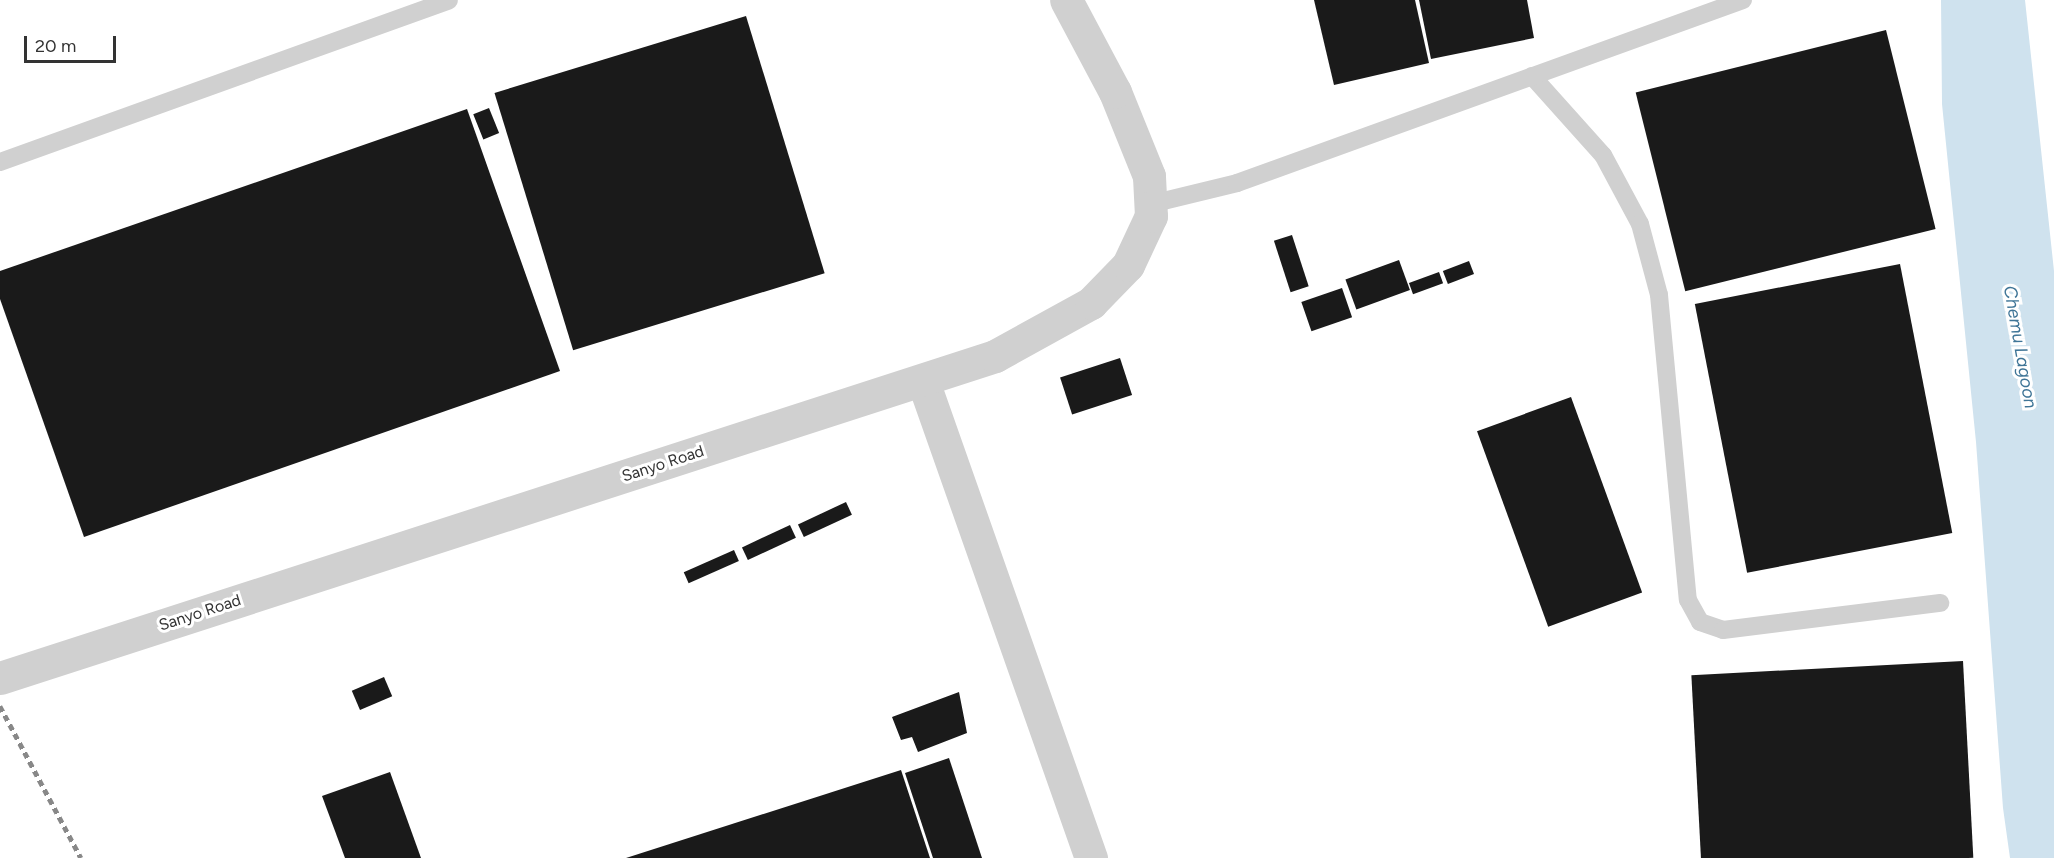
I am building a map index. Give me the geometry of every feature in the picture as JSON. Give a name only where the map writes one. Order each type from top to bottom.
[{"type":"street","name":"Sanyo Road","points":[[0,678],[995,356],[1091,303],[1128,265],[1151,216],[1149,176],[1115,92],[1066,0]]},
{"type":"street","points":[[922,381],[1091,858]]},
{"type":"lane","points":[[0,162],[449,0]]},
{"type":"lane","points":[[1151,204],[1237,183],[1743,0]]},
{"type":"lane","points":[[1532,76],[1603,154],[1640,224],[1659,295],[1688,600],[1700,622],[1724,630],[1940,603]]},
{"type":"water","name":"Chemu Lagoon","points":[[1941,0],[2025,0],[2054,271],[2054,858],[2010,858],[2003,808],[1976,442],[1942,104]]},
{"type":"building","points":[[1314,0],[1415,0],[1429,63],[1334,85]]},
{"type":"building","points":[[1419,0],[1527,0],[1534,38],[1431,59]]},
{"type":"building","points":[[746,16],[825,273],[573,350],[494,93]]},
{"type":"building","points":[[1886,30],[1936,229],[1685,291],[1636,92]]},
{"type":"building","points":[[489,108],[499,133],[483,139],[473,114]]},
{"type":"building","points":[[467,109],[560,371],[84,537],[0,299],[0,271]]},
{"type":"building","points":[[1292,235],[1309,286],[1291,292],[1274,241]]},
{"type":"building","points":[[1399,260],[1410,290],[1356,310],[1345,279]]},
{"type":"building","points":[[1469,261],[1474,274],[1448,284],[1443,271]]},
{"type":"building","points":[[1900,264],[1952,533],[1747,573],[1695,304]]},
{"type":"building","points":[[1439,272],[1443,283],[1413,294],[1409,283]]},
{"type":"building","points":[[1342,288],[1352,317],[1311,331],[1301,302]]},
{"type":"building","points":[[1120,358],[1132,395],[1072,415],[1060,377]]},
{"type":"building","points":[[1571,397],[1642,592],[1548,627],[1477,431]]},
{"type":"building","points":[[846,502],[852,515],[804,537],[798,524]]},
{"type":"building","points":[[790,525],[796,538],[748,560],[742,547]]},
{"type":"building","points":[[734,550],[739,561],[689,583],[684,572]]},
{"type":"building","points":[[1963,661],[1973,858],[1701,858],[1691,675]]},
{"type":"building","points":[[384,677],[392,696],[360,710],[352,691]]},
{"type":"building","points":[[959,692],[967,733],[918,752],[912,737],[901,740],[892,717]]},
{"type":"building","points":[[949,758],[982,858],[933,858],[905,773]]},
{"type":"building","points":[[901,770],[930,858],[626,858]]},
{"type":"building","points":[[390,772],[421,858],[345,858],[322,796]]},
{"type":"railway","points":[[0,706],[81,858]]}]
